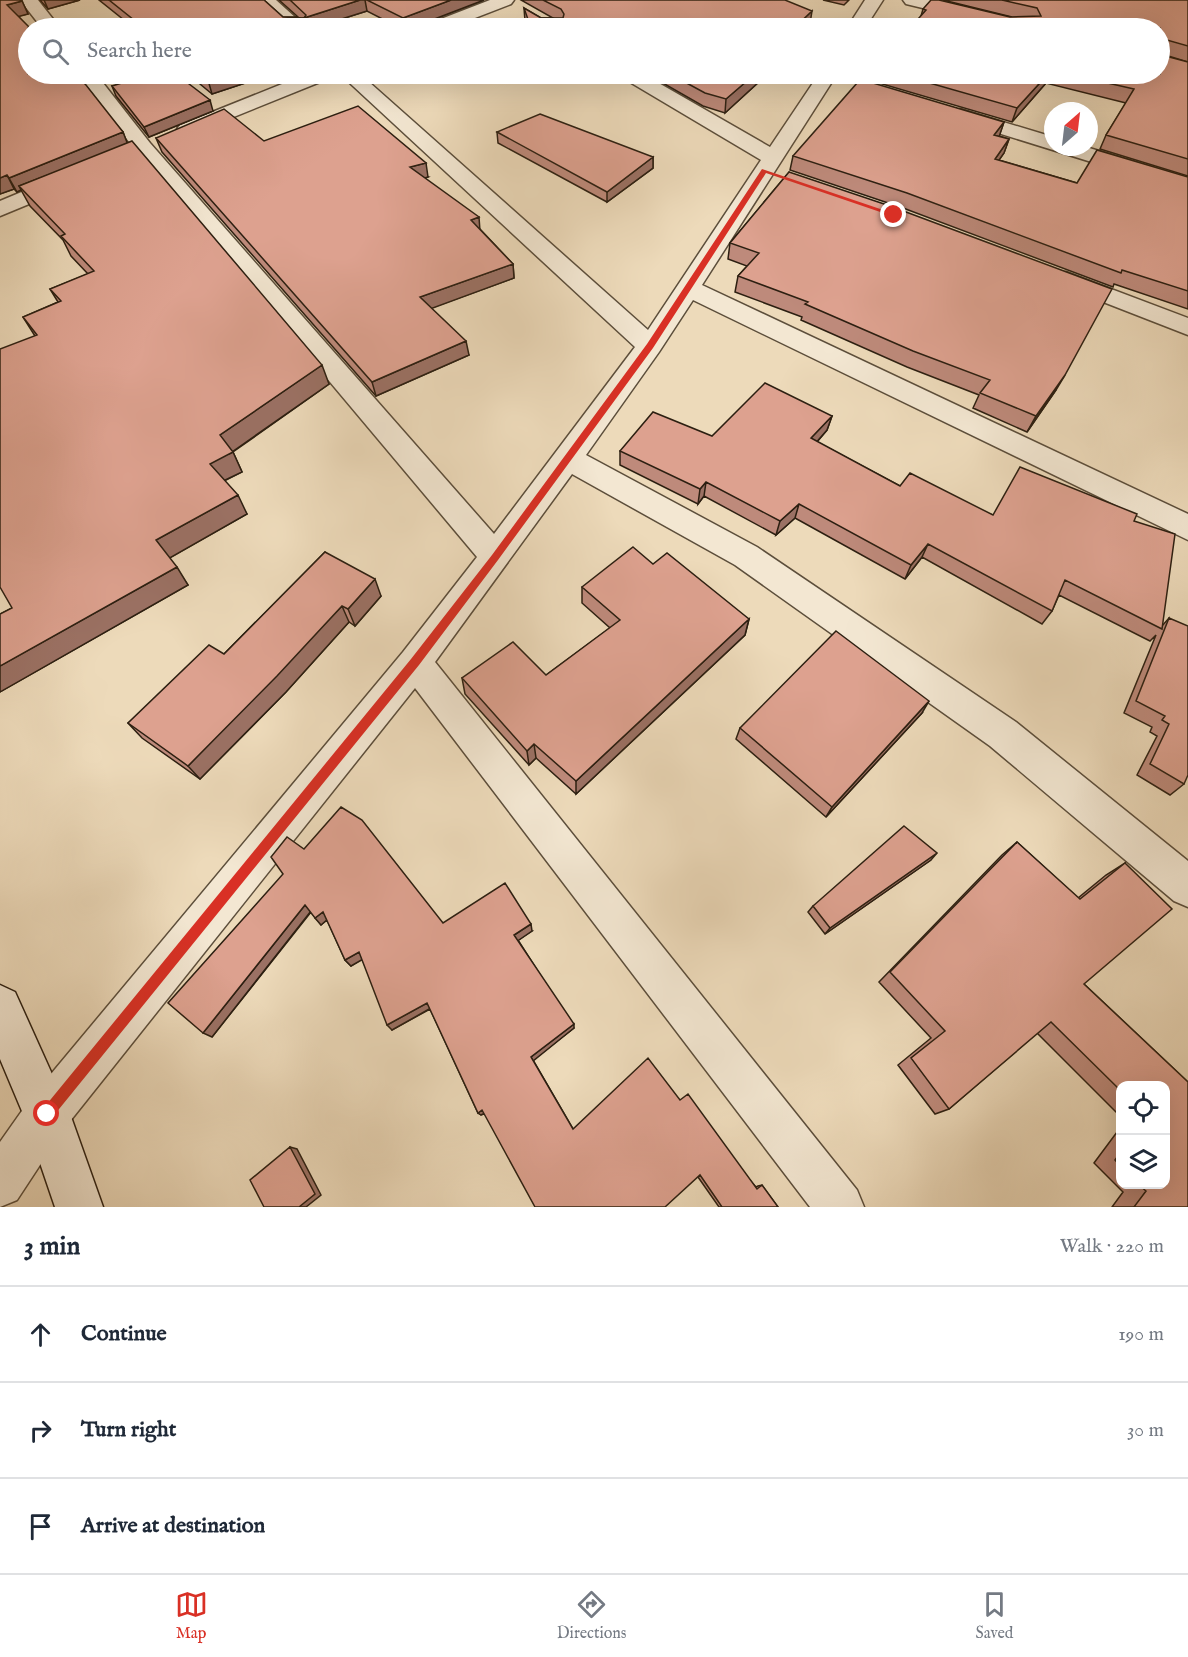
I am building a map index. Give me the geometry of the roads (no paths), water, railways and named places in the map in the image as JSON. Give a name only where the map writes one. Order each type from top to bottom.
[{"type":"street","points":[[29,0],[43,18]]},
{"type":"street","points":[[266,0],[287,18]]},
{"type":"street","points":[[459,18],[505,0],[525,11]]},
{"type":"street","points":[[862,18],[874,0]]},
{"type":"street","points":[[912,0],[985,18]]},
{"type":"street","points":[[92,84],[132,152],[495,558]]},
{"type":"street","points":[[132,152],[299,84]]},
{"type":"street","points":[[360,84],[650,346]]},
{"type":"street","points":[[645,84],[775,169]]},
{"type":"street","points":[[0,1183],[47,1114],[415,662],[495,558],[650,346],[688,288],[775,169],[830,84]]},
{"type":"street","points":[[940,109],[1044,141]]},
{"type":"street","points":[[1093,156],[1188,185]]},
{"type":"street","points":[[0,208],[88,171]]},
{"type":"street","points":[[1050,273],[1188,327]]},
{"type":"street","points":[[688,288],[1188,528]]},
{"type":"street","points":[[568,458],[746,556],[1003,734],[1188,887]]},
{"type":"street","points":[[415,662],[840,1207]]},
{"type":"street","points":[[0,1007],[47,1114],[79,1207]]}]
